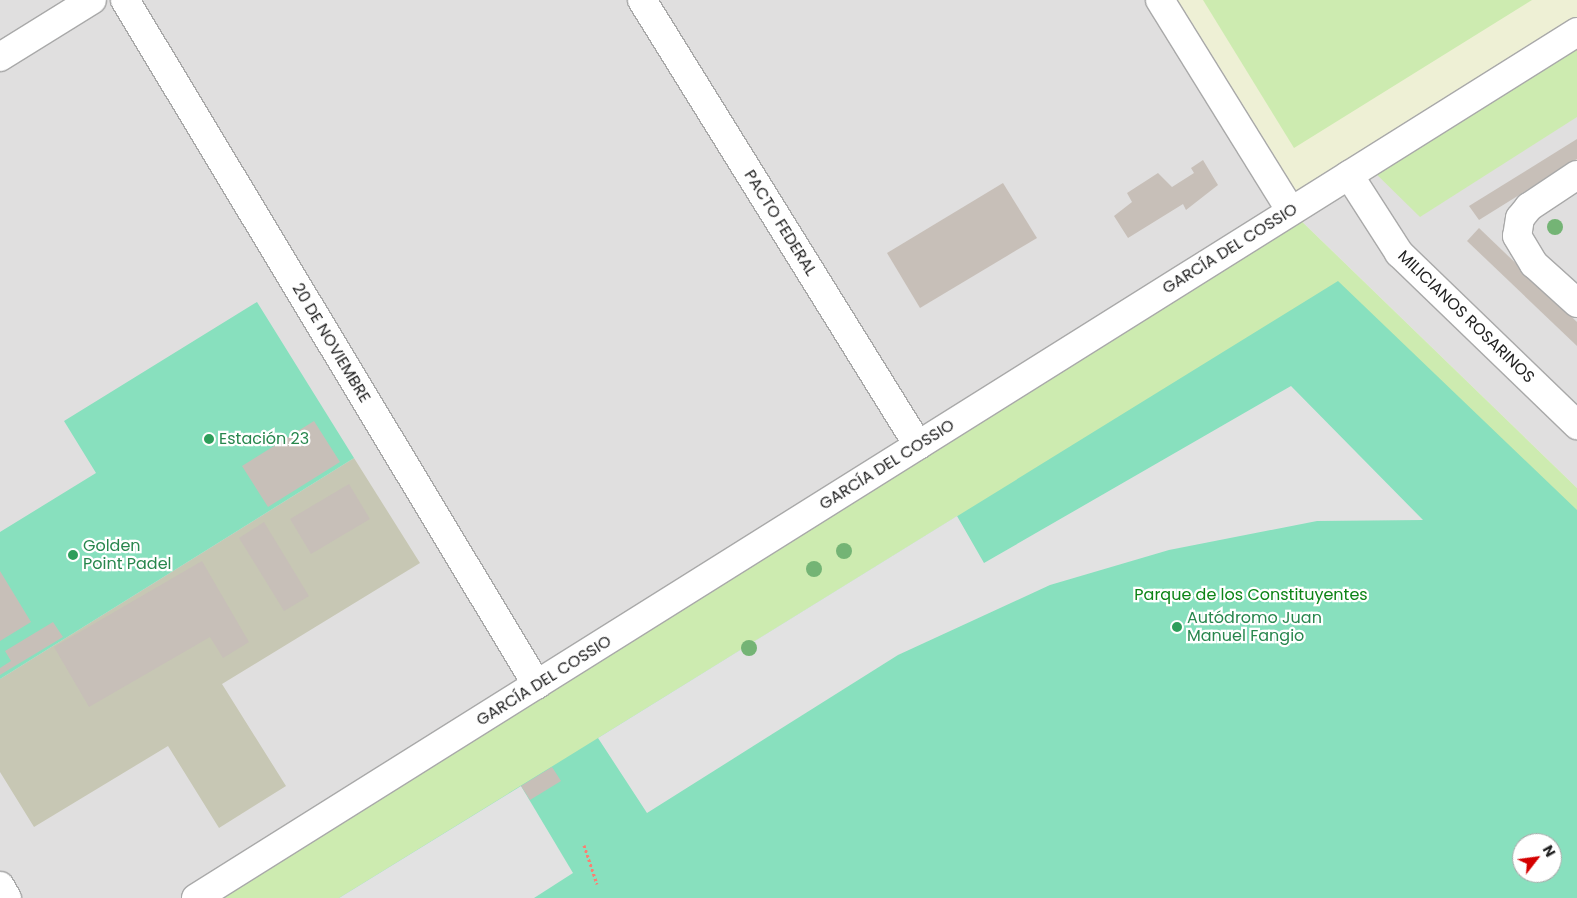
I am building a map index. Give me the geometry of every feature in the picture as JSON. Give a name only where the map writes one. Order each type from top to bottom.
[{"type":"street","points":[[0,57],[92,0]]},
{"type":"street","name":"20 DE NOVIEMBRE","points":[[125,0],[537,685]]},
{"type":"street","name":"PACTO FEDERAL","points":[[642,0],[918,445]]},
{"type":"street","points":[[1160,0],[1291,211]]},
{"type":"street","name":"GARCÍA DEL COSSIO","points":[[196,898],[1577,32]]},
{"type":"street","name":"MILICIANOS ROSARINOS","points":[[1349,175],[1399,253],[1577,425]]},
{"type":"street","points":[[1573,185],[1529,207],[1520,218],[1517,236],[1534,264],[1577,304]]},
{"type":"street","points":[[0,886],[8,898]]},
{"type":"path","points":[[584,845],[597,884]]},
{"type":"shaded area","points":[[0,0],[1160,0],[1577,32],[1577,488],[1291,211],[196,898],[0,898]]},
{"type":"shaded area","points":[[1160,0],[1577,0],[1577,32],[1291,211]]},
{"type":"shaded area","points":[[1291,386],[1423,520],[1317,521],[1169,550],[1050,585],[898,655],[647,813],[598,738],[957,516],[984,563]]},
{"type":"shaded area","points":[[354,458],[420,563],[222,684],[286,786],[219,828],[168,746],[34,827],[0,772],[0,679]]},
{"type":"shaded area","points":[[521,786],[573,873],[534,898],[339,898]]},
{"type":"green space","points":[[1203,0],[1532,0],[1294,148]]},
{"type":"green space","points":[[1577,32],[1577,117],[1420,217],[1366,164]]},
{"type":"green space","name":"Autódromo Juan Manuel Fangio","points":[[1291,211],[1577,488],[1577,898],[196,898]]},
{"type":"green space","name":"Autódromo Juan Manuel Fangio","points":[[1338,281],[1577,510],[1577,898],[339,898]]},
{"type":"green space","name":"Estación 23","points":[[257,302],[354,458],[0,679],[0,532],[96,473],[64,421]]},
{"type":"building","points":[[1577,139],[1577,159],[1479,220],[1469,206]]},
{"type":"building","points":[[1203,160],[1218,185],[1186,210],[1183,204],[1128,238],[1114,216],[1132,202],[1127,193],[1158,173],[1172,187],[1194,173],[1191,168]]},
{"type":"building","points":[[1003,183],[1037,238],[920,308],[887,253]]},
{"type":"building","points":[[1479,228],[1577,322],[1577,346],[1467,241]]},
{"type":"building","points":[[314,421],[340,462],[268,507],[242,466]]},
{"type":"building","points":[[349,484],[370,519],[311,554],[290,519]]},
{"type":"building","points":[[264,522],[309,596],[284,611],[239,538]]},
{"type":"building","points":[[202,561],[249,642],[223,658],[210,637],[89,707],[54,647]]},
{"type":"building","points":[[0,571],[31,622],[0,641]]},
{"type":"building","points":[[53,622],[63,637],[0,675],[0,668],[11,661],[5,651]]},
{"type":"building","points":[[552,767],[561,781],[530,800],[521,786]]},
{"type":"place","name":"Estación 23","points":[[209,439]]},
{"type":"place","name":"Golden Point Padel","points":[[73,555]]},
{"type":"place","name":"Autódromo Juan Manuel Fangio","points":[[1177,627]]},
{"type":"park label","name":"Parque de los Constituyentes","points":[[1251,595]]}]
